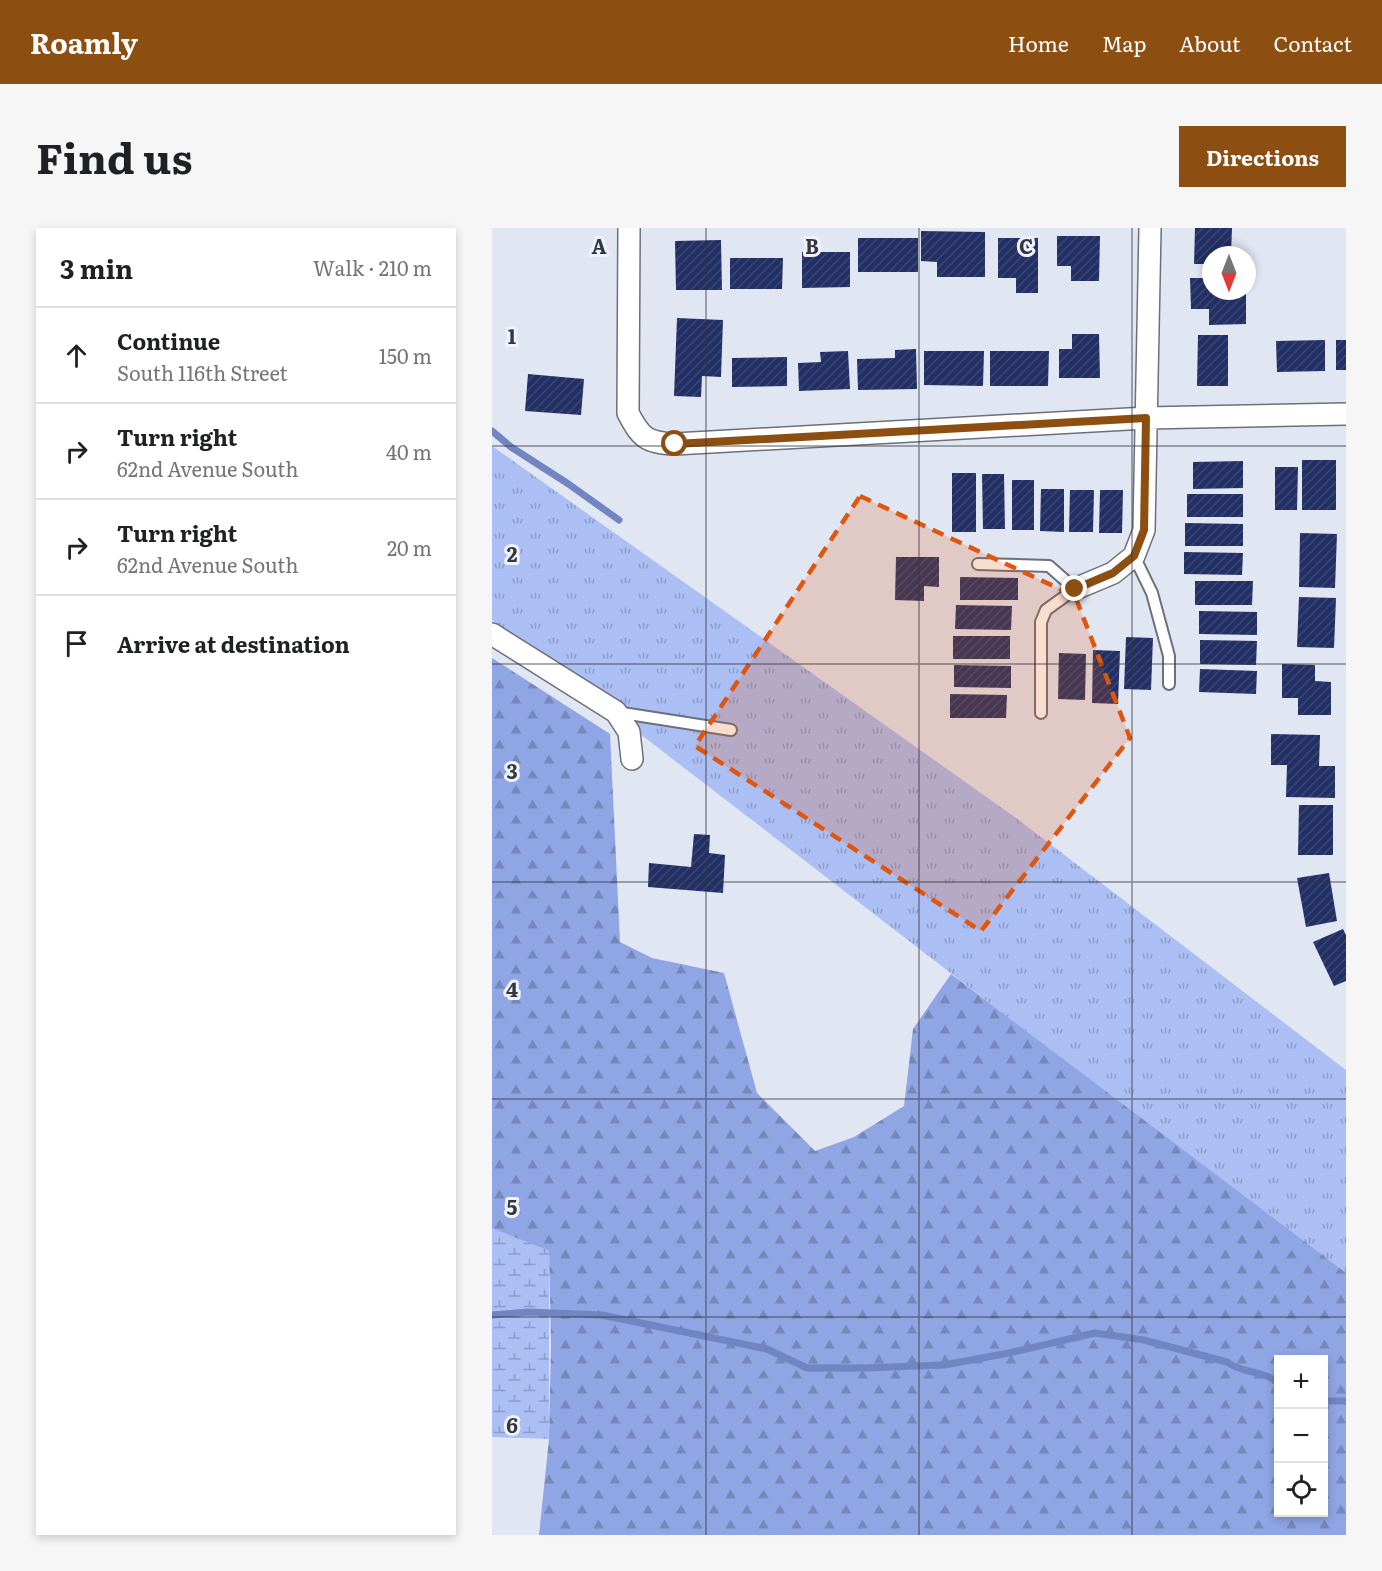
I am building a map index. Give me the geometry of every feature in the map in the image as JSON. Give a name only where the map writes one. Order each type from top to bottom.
[{"type":"street","points":[[629,228],[628,413],[644,437],[656,443],[675,444],[1146,418],[1346,414]]},
{"type":"street","points":[[1075,589],[1113,573],[1134,556],[1144,530],[1150,228]]},
{"type":"street","points":[[492,634],[616,712],[629,732],[632,759]]},
{"type":"lane","points":[[1134,556],[1152,593],[1169,656],[1169,684]]},
{"type":"lane","points":[[978,564],[1049,566],[1075,589],[1046,610],[1041,622],[1041,713]]},
{"type":"lane","points":[[616,712],[731,730]]},
{"type":"highlighted area","points":[[860,496],[1075,596],[1130,738],[981,931],[695,746]]},
{"type":"green space","points":[[492,446],[1016,818],[1346,1070],[1346,1273],[1226,1185],[492,620]]},
{"type":"green space","points":[[492,658],[610,734],[620,942],[652,958],[724,973],[757,1093],[815,1151],[854,1137],[904,1106],[913,1029],[951,974],[1346,1273],[1346,1535],[539,1535],[549,1439],[551,1344],[549,1251],[492,1229]]},
{"type":"green space","points":[[492,1228],[549,1251],[549,1439],[492,1437]]},
{"type":"building","points":[[1195,228],[1232,228],[1231,246],[1202,246],[1202,264],[1194,264]]},
{"type":"building","points":[[921,231],[985,232],[985,277],[937,277],[937,262],[921,261]]},
{"type":"building","points":[[1057,236],[1100,236],[1099,281],[1071,281],[1071,266],[1057,266]]},
{"type":"building","points":[[858,238],[918,238],[918,272],[858,272]]},
{"type":"building","points":[[998,238],[1038,238],[1038,293],[1016,293],[1016,278],[998,278]]},
{"type":"building","points":[[721,240],[722,290],[676,290],[675,241]]},
{"type":"building","points":[[802,252],[850,252],[850,287],[802,288]]},
{"type":"building","points":[[730,258],[783,258],[782,289],[730,289]]},
{"type":"building","points":[[1190,278],[1202,278],[1202,300],[1246,300],[1246,324],[1209,325],[1209,309],[1191,309]]},
{"type":"building","points":[[677,318],[723,320],[721,377],[702,376],[701,397],[674,396]]},
{"type":"building","points":[[1072,334],[1099,334],[1100,378],[1059,378],[1059,349],[1072,349]]},
{"type":"building","points":[[1198,335],[1228,335],[1228,386],[1197,386]]},
{"type":"building","points":[[1325,340],[1325,371],[1277,372],[1276,341]]},
{"type":"building","points":[[1336,340],[1346,340],[1346,370],[1336,370]]},
{"type":"building","points":[[916,349],[917,389],[858,390],[857,359],[895,358],[895,350]]},
{"type":"building","points":[[848,351],[850,389],[799,391],[798,363],[821,362],[820,352]]},
{"type":"building","points":[[924,351],[984,351],[983,386],[924,385]]},
{"type":"building","points":[[990,351],[1049,351],[1048,386],[990,386]]},
{"type":"building","points":[[787,357],[787,386],[732,387],[732,358]]},
{"type":"building","points":[[528,374],[584,379],[581,415],[525,411]]},
{"type":"building","points":[[1302,460],[1336,460],[1336,510],[1302,510]]},
{"type":"building","points":[[1243,461],[1243,488],[1193,489],[1193,462]]},
{"type":"building","points":[[1275,467],[1298,467],[1297,510],[1275,510]]},
{"type":"building","points":[[952,473],[976,473],[976,532],[952,532]]},
{"type":"building","points":[[982,474],[1004,474],[1005,529],[983,529]]},
{"type":"building","points":[[1012,480],[1034,480],[1034,530],[1012,530]]},
{"type":"building","points":[[1041,489],[1064,489],[1064,532],[1040,531]]},
{"type":"building","points":[[1070,490],[1094,490],[1093,532],[1069,532]]},
{"type":"building","points":[[1100,490],[1123,490],[1122,533],[1099,533]]},
{"type":"building","points":[[1187,494],[1243,494],[1243,517],[1187,517]]},
{"type":"building","points":[[1185,523],[1243,524],[1243,546],[1185,546]]},
{"type":"building","points":[[1300,533],[1337,534],[1335,588],[1299,587]]},
{"type":"building","points":[[1184,552],[1243,553],[1242,575],[1184,574]]},
{"type":"building","points":[[896,557],[939,557],[939,587],[924,586],[924,601],[895,600]]},
{"type":"building","points":[[960,577],[1018,578],[1018,600],[960,600]]},
{"type":"building","points":[[1195,581],[1253,581],[1252,605],[1195,605]]},
{"type":"building","points":[[1299,597],[1336,598],[1334,648],[1297,647]]},
{"type":"building","points":[[956,605],[1012,606],[1011,630],[955,629]]},
{"type":"building","points":[[1199,611],[1257,612],[1257,635],[1199,634]]},
{"type":"building","points":[[953,636],[1010,636],[1010,659],[953,659]]},
{"type":"building","points":[[1126,637],[1153,638],[1151,690],[1124,689]]},
{"type":"building","points":[[1200,640],[1257,641],[1256,665],[1200,664]]},
{"type":"building","points":[[1093,650],[1120,651],[1118,704],[1092,703]]},
{"type":"building","points":[[1059,653],[1086,654],[1085,700],[1058,699]]},
{"type":"building","points":[[1282,664],[1315,665],[1315,681],[1331,682],[1331,715],[1298,715],[1298,698],[1282,698]]},
{"type":"building","points":[[954,665],[1011,666],[1011,688],[954,687]]},
{"type":"building","points":[[1200,669],[1257,671],[1256,694],[1199,692]]},
{"type":"building","points":[[950,694],[1007,695],[1006,718],[950,718]]},
{"type":"building","points":[[1271,734],[1320,735],[1319,766],[1335,766],[1335,798],[1286,797],[1287,765],[1271,765]]},
{"type":"building","points":[[1299,805],[1333,805],[1333,855],[1298,855]]},
{"type":"building","points":[[694,834],[710,835],[709,853],[725,855],[723,893],[648,887],[649,863],[691,867]]},
{"type":"building","points":[[1329,873],[1337,921],[1306,927],[1297,878]]},
{"type":"building","points":[[1343,929],[1346,935],[1346,981],[1334,986],[1313,942]]},
{"type":"waterway","points":[[492,431],[511,447],[619,520]]},
{"type":"waterway","points":[[492,1315],[528,1312],[602,1315],[767,1349],[807,1368],[944,1365],[1095,1333],[1144,1340],[1227,1362],[1274,1380]]},
{"type":"waterway","points":[[1328,1401],[1346,1401]]},
{"type":"route","points":[[675,444],[1146,418],[1144,530],[1134,556],[1113,573],[1075,589]]}]
